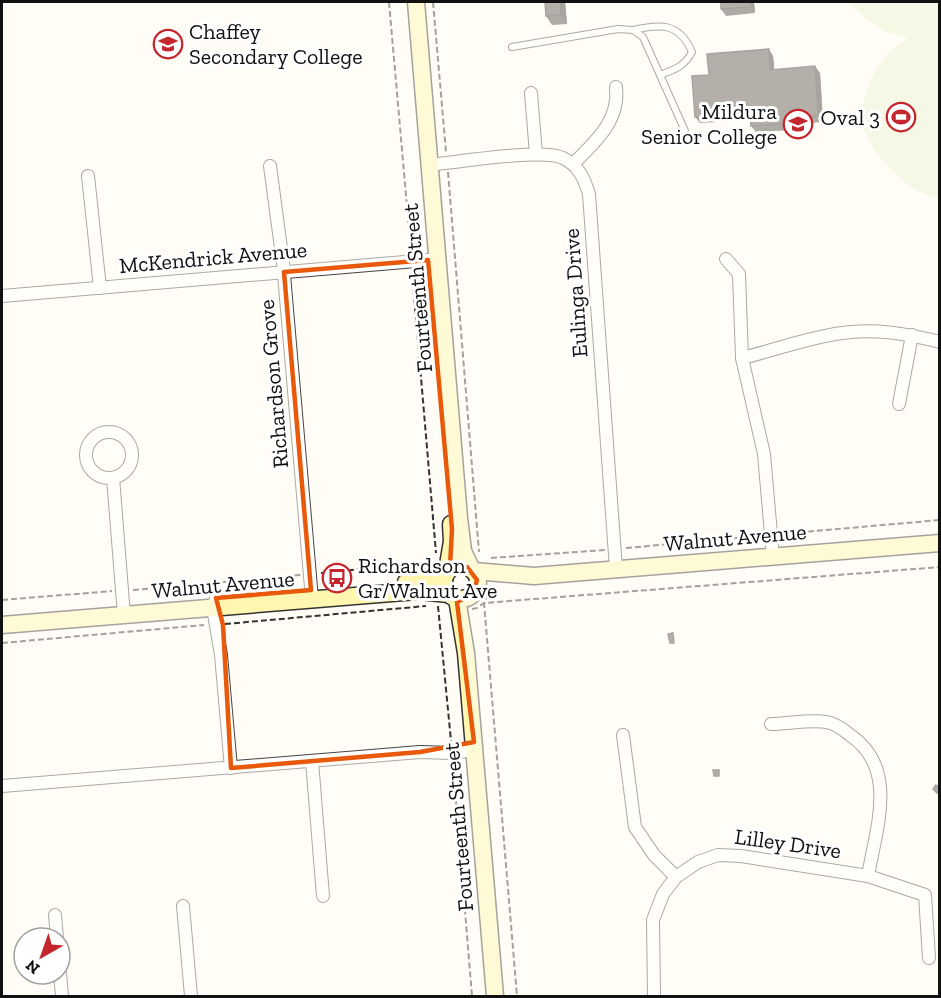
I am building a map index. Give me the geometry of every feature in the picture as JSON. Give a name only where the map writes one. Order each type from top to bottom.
[{"type":"street","name":"Fourteenth Street","points":[[406,2],[420,260],[452,529],[447,572]]},
{"type":"street","name":"Fourteenth Street","points":[[416,2],[430,165],[450,552],[473,570]]},
{"type":"street","points":[[430,165],[536,154],[562,157],[573,164],[610,121],[618,100],[616,87]]},
{"type":"street","points":[[531,93],[536,154]]},
{"type":"street","name":"Eulinga Drive","points":[[573,164],[583,175],[589,194],[616,569]]},
{"type":"street","name":"Richardson Grove","points":[[270,166],[284,272],[311,588]]},
{"type":"street","points":[[88,176],[100,288]]},
{"type":"street","points":[[726,259],[739,274],[742,358],[764,454],[773,557]]},
{"type":"street","name":"McKendrick Avenue","points":[[2,296],[420,260]]},
{"type":"street","points":[[742,358],[843,333],[879,332],[912,335],[939,342]]},
{"type":"street","points":[[899,404],[912,335]]},
{"type":"street","points":[[113,478],[123,604]]},
{"type":"street","name":"Walnut Avenue","points":[[473,570],[534,576],[939,543]]},
{"type":"street","points":[[462,565],[473,570],[477,580],[466,600],[444,584],[447,572],[452,567],[462,565]]},
{"type":"street","name":"Walnut Avenue","points":[[2,616],[123,604],[217,604],[311,588],[428,580],[447,572]]},
{"type":"street","name":"Walnut Avenue","points":[[311,588],[420,591],[466,600],[534,576]]},
{"type":"street","name":"Fourteenth Street","points":[[466,600],[466,653],[495,996]]},
{"type":"street","name":"Walnut Avenue","points":[[2,625],[123,604]]},
{"type":"street","points":[[217,604],[231,768]]},
{"type":"street","points":[[771,724],[826,722],[860,742],[873,758],[880,777],[881,794],[868,876]]},
{"type":"street","points":[[623,735],[635,827],[654,855],[676,877]]},
{"type":"street","points":[[2,786],[474,746]]},
{"type":"street","points":[[312,760],[322,896]]},
{"type":"street","name":"Lilley Drive","points":[[654,996],[653,920],[663,894],[676,877],[698,862],[718,855],[741,856],[868,876],[925,895],[929,958]]},
{"type":"street","points":[[183,906],[191,996]]},
{"type":"street","points":[[55,915],[56,926]]},
{"type":"lane","points":[[512,47],[618,29],[633,30],[657,25],[673,28],[687,40],[692,51],[688,60],[680,67],[660,75]]},
{"type":"lane","points":[[633,30],[643,38],[685,131]]},
{"type":"path","points":[[389,2],[420,260],[450,552]]},
{"type":"path","points":[[2,600],[123,604],[311,588],[436,562],[450,552],[468,550],[480,559],[433,2]]},
{"type":"path","points":[[491,558],[939,520]]},
{"type":"path","points":[[472,996],[438,605],[451,610],[466,600],[939,567]]},
{"type":"path","points":[[466,600],[517,996]]},
{"type":"path","points":[[2,643],[427,606]]},
{"type":"highlighted area","points":[[428,260],[452,529],[450,566],[467,567],[477,580],[473,594],[457,602],[474,742],[420,752],[231,768],[223,625],[216,598],[311,590],[284,272]]},
{"type":"green space","name":"Oval 3","points":[[850,2],[939,2],[939,198],[918,191],[899,178],[881,158],[867,136],[862,116],[870,81],[879,65],[908,37],[876,26]]},
{"type":"building","points":[[545,2],[560,2],[561,15],[546,16]]},
{"type":"building","points":[[721,2],[750,2],[751,7],[721,9]]},
{"type":"building","points":[[769,49],[770,70],[815,66],[818,115],[807,117],[807,122],[751,126],[750,113],[695,117],[692,76],[709,75],[707,54]]},
{"type":"building","points":[[673,633],[674,643],[670,643],[668,634]]},
{"type":"building","points":[[713,770],[719,770],[719,776],[714,776]]},
{"type":"building","points":[[936,785],[939,788],[937,793],[933,789]]},
{"type":"place","name":"Chaffey Secondary College","points":[[168,44]]},
{"type":"place","name":"Oval 3","points":[[901,117]]},
{"type":"place","name":"Mildura Senior College","points":[[798,124]]},
{"type":"place","name":"Richardson Gr/Walnut Ave","points":[[337,578]]}]
